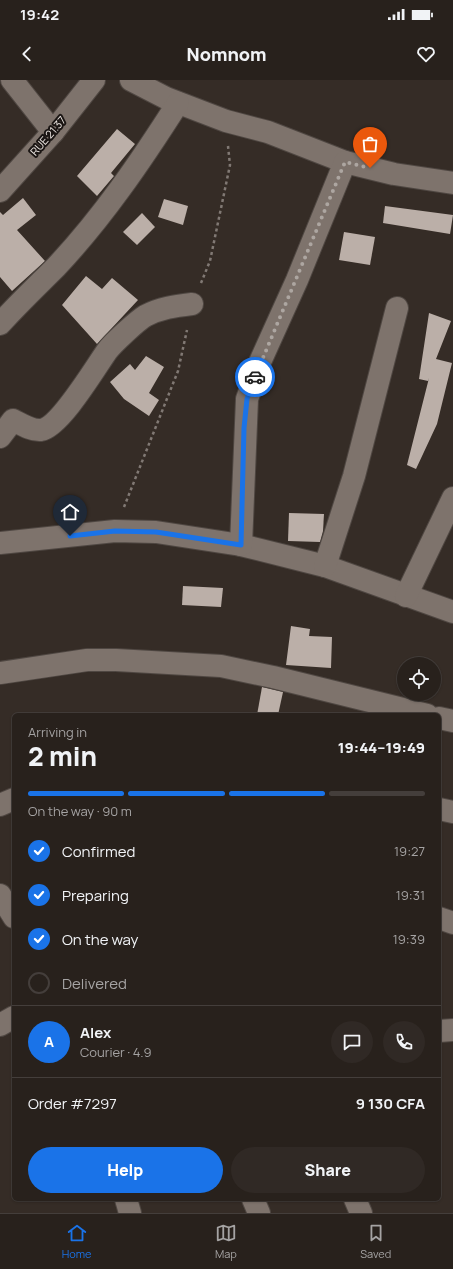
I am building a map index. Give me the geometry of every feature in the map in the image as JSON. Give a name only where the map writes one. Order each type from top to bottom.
[{"type":"street","points":[[12,80],[53,132]]},
{"type":"street","name":"RUE 21.37","points":[[0,191],[53,132],[94,80]]},
{"type":"street","points":[[131,80],[178,103],[226,121],[268,132],[345,162],[394,174],[453,183]]},
{"type":"street","points":[[0,324],[56,266],[105,209],[143,159],[178,103]]},
{"type":"street","points":[[241,545],[247,399],[260,362],[297,280],[345,162]]},
{"type":"street","points":[[0,437],[6,414],[32,429],[42,430],[50,426],[61,416],[108,350],[144,317],[166,307],[192,304]]},
{"type":"street","points":[[325,566],[354,476],[397,308]]},
{"type":"street","points":[[406,596],[453,498]]},
{"type":"street","points":[[0,543],[115,531],[156,532],[241,545],[325,566],[453,612]]},
{"type":"street","points":[[0,673],[87,660],[116,660],[221,666],[273,677],[419,713]]},
{"type":"street","points":[[441,718],[453,721]]},
{"type":"street","points":[[0,805],[12,801]]},
{"type":"street","points":[[441,809],[453,812]]},
{"type":"street","points":[[12,889],[0,895],[12,914]]},
{"type":"street","points":[[441,919],[453,923]]},
{"type":"street","points":[[0,1025],[12,1018]]},
{"type":"street","points":[[441,1031],[453,1030]]},
{"type":"street","points":[[254,1201],[259,1213]]},
{"type":"street","points":[[357,1201],[361,1213]]},
{"type":"building","points":[[117,129],[135,144],[111,173],[114,176],[97,196],[77,176]]},
{"type":"building","points":[[23,198],[36,215],[17,230],[45,261],[12,291],[0,277],[0,212],[3,215]]},
{"type":"building","points":[[164,199],[188,206],[183,225],[158,217]]},
{"type":"building","points":[[385,206],[453,215],[450,234],[383,223]]},
{"type":"building","points":[[142,213],[155,227],[137,245],[123,232]]},
{"type":"building","points":[[344,232],[375,237],[370,265],[339,260]]},
{"type":"building","points":[[86,276],[102,289],[112,278],[138,300],[97,344],[62,305]]},
{"type":"building","points":[[429,313],[451,321],[436,359],[452,363],[437,424],[416,469],[407,465],[429,378],[428,381],[419,379]]},
{"type":"building","points":[[146,356],[164,367],[149,393],[159,400],[149,416],[124,399],[110,382],[130,364],[135,370]]},
{"type":"building","points":[[289,513],[324,514],[323,531],[320,542],[288,541]]},
{"type":"building","points":[[183,586],[223,588],[221,607],[182,605]]},
{"type":"building","points":[[291,626],[310,629],[309,636],[332,637],[331,668],[286,665]]},
{"type":"building","points":[[262,687],[283,692],[278,713],[257,713]]},
{"type":"way so far","points":[[255,377],[260,362],[297,280],[345,162],[370,168]]},
{"type":"route","points":[[70,536],[115,531],[156,532],[241,545],[244,475],[244,428],[247,399],[255,377]]}]
